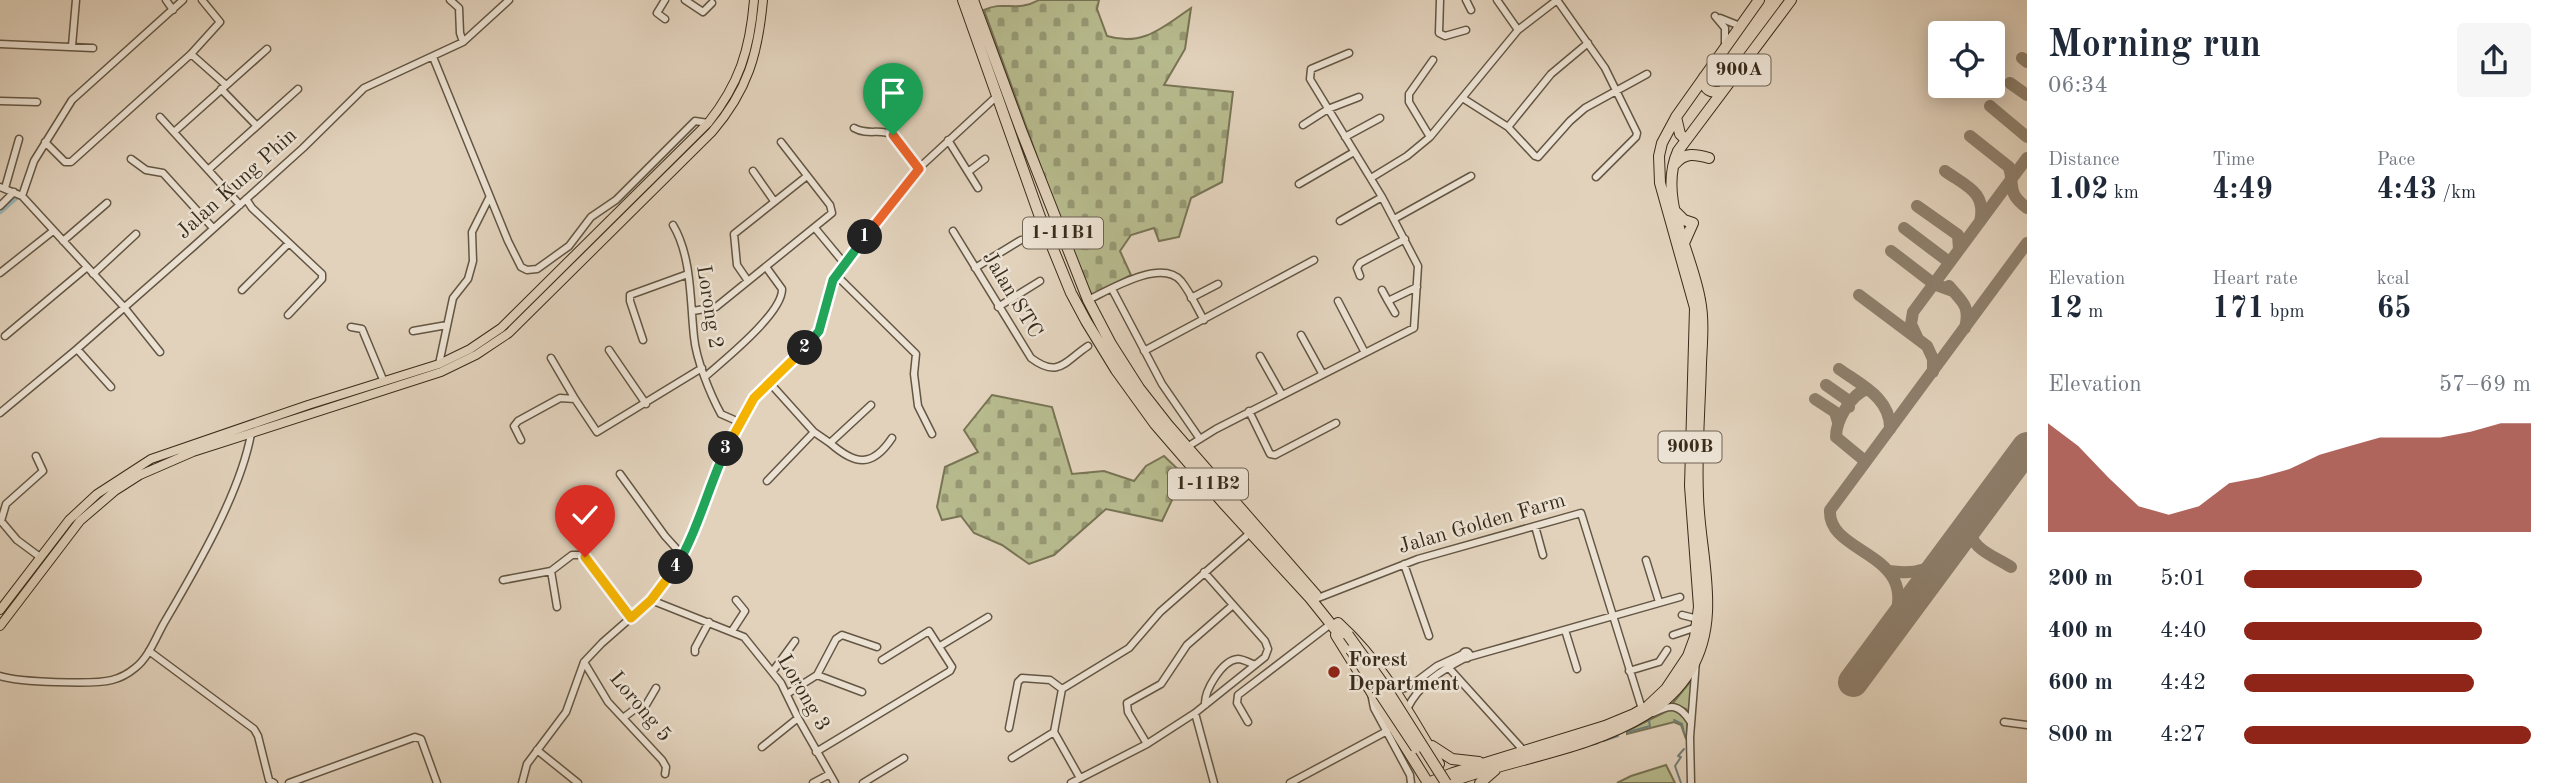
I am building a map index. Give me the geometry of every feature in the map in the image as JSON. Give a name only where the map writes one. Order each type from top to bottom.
[{"type":"highway","name":"1-11B2","points":[[963,0],[1071,293],[1116,370],[1155,424],[1250,533],[1335,623],[1384,685],[1443,780]]},
{"type":"highway","name":"1-11B1","points":[[973,0],[1088,300],[1111,344],[1139,388],[1194,446],[1318,598],[1335,623]]},
{"type":"highway","name":"900B","points":[[1443,780],[1485,762],[1605,726],[1642,709],[1660,696],[1679,673],[1692,646],[1698,623],[1699,589],[1691,511],[1690,466],[1695,308],[1659,175],[1662,143],[1676,117],[1759,0]]},
{"type":"highway","name":"900A","points":[[1671,169],[1678,151],[1791,0]]},
{"type":"highway","points":[[1704,77],[1705,88],[1723,92]]},
{"type":"highway","points":[[1676,117],[1681,134],[1686,140]]},
{"type":"highway","points":[[1335,623],[1338,640],[1416,762],[1443,780],[1504,765],[1637,722],[1667,700],[1684,680],[1696,659],[1707,613],[1698,497],[1702,316],[1697,284],[1670,190],[1671,169],[1683,156],[1709,158]]},
{"type":"highway","points":[[1041,217],[1054,242],[1060,245],[1062,239],[1055,212]]},
{"type":"highway","points":[[1335,623],[1359,642],[1396,690],[1433,754],[1443,780]]},
{"type":"highway","points":[[1550,742],[1571,740],[1576,743]]},
{"type":"highway","points":[[1426,741],[1452,759],[1485,762]]},
{"type":"highway","points":[[1416,762],[1430,762],[1433,754]]},
{"type":"highway","points":[[1479,783],[1504,765]]},
{"type":"main road","points":[[0,610],[69,520],[97,494],[151,459],[439,364],[470,349],[501,328],[708,124],[726,101],[747,51],[754,0]]},
{"type":"main road","points":[[0,626],[80,521],[115,491],[166,462],[441,372],[476,355],[509,334],[727,115],[743,88],[754,60],[763,0]]},
{"type":"street","points":[[72,46],[76,0]]},
{"type":"street","points":[[166,0],[173,10]]},
{"type":"street","points":[[22,196],[34,161],[75,97],[183,0]]},
{"type":"street","points":[[45,142],[65,162],[71,162],[191,54],[220,22],[202,0]]},
{"type":"street","points":[[450,0],[459,8],[463,42]]},
{"type":"street","name":"Jalan Kung Phin","points":[[0,413],[78,349],[243,202],[365,88],[463,42],[509,0]]},
{"type":"street","points":[[665,0],[657,13],[665,19]]},
{"type":"street","points":[[685,0],[703,12],[712,3]]},
{"type":"street","points":[[1440,0],[1438,31],[1445,36],[1466,30]]},
{"type":"street","points":[[1466,0],[1471,10]]},
{"type":"street","points":[[1497,0],[1518,30]]},
{"type":"street","points":[[1371,178],[1408,156],[1430,137],[1464,99],[1518,30],[1557,0],[1617,89],[1637,133],[1596,177]]},
{"type":"street","points":[[1725,48],[1725,28],[1715,16],[1740,26]]},
{"type":"street","points":[[1508,127],[1551,74],[1588,43]]},
{"type":"street","points":[[0,44],[93,48]]},
{"type":"street","points":[[174,132],[267,49]]},
{"type":"street","points":[[1112,289],[1194,446],[1249,411],[1414,328],[1418,268],[1382,197],[1310,79],[1311,69],[1349,53]]},
{"type":"street","points":[[191,54],[257,126]]},
{"type":"street","points":[[433,57],[489,196],[521,267],[527,270],[537,269],[569,246],[592,217],[616,200],[695,121],[708,124]]},
{"type":"street","points":[[1430,137],[1409,102],[1409,94],[1433,60]]},
{"type":"street","points":[[1464,99],[1508,127],[1535,156],[1541,155],[1585,108],[1647,74]]},
{"type":"street","points":[[208,170],[298,89]]},
{"type":"street","points":[[522,783],[527,764],[566,712],[584,662],[651,600],[683,556],[700,517],[712,479],[739,422],[754,398],[819,331],[828,290],[844,263],[919,169],[997,96]]},
{"type":"street","points":[[1303,125],[1328,109],[1359,97]]},
{"type":"street","points":[[0,101],[37,102]]},
{"type":"street","points":[[160,117],[208,170],[322,274],[322,279],[288,315]]},
{"type":"street","points":[[1345,136],[1380,118]]},
{"type":"street","points":[[854,128],[868,134],[887,131],[919,169]]},
{"type":"street","points":[[19,139],[3,188],[22,196],[124,307],[160,352]]},
{"type":"street","points":[[947,141],[978,188]]},
{"type":"street","points":[[693,311],[716,307],[828,217],[832,209],[781,142]]},
{"type":"street","points":[[1299,184],[1354,152]]},
{"type":"street","points":[[131,159],[146,170],[163,173],[213,228]]},
{"type":"street","points":[[968,172],[985,159]]},
{"type":"street","points":[[753,172],[775,201]]},
{"type":"street","points":[[748,281],[737,265],[734,234],[807,176]]},
{"type":"street","points":[[1394,219],[1471,176]]},
{"type":"street","points":[[0,206],[14,192]]},
{"type":"street","points":[[439,364],[453,298],[468,279],[473,261],[472,232],[489,196]]},
{"type":"street","points":[[1340,221],[1382,197]]},
{"type":"street","points":[[63,241],[107,203]]},
{"type":"street","points":[[592,217],[605,225]]},
{"type":"street","name":"Lorong 2","points":[[673,225],[680,237],[688,274],[694,340],[702,368],[721,414],[739,422]]},
{"type":"street","points":[[815,228],[844,263]]},
{"type":"street","points":[[0,273],[53,231]]},
{"type":"street","name":"Jalan STC","points":[[953,231],[1027,354],[1045,367],[1064,366],[1088,346]]},
{"type":"street","points":[[93,274],[136,234]]},
{"type":"street","points":[[1360,276],[1356,268],[1360,263],[1405,239]]},
{"type":"street","points":[[975,268],[1021,240]]},
{"type":"street","points":[[242,290],[289,243]]},
{"type":"street","points":[[1144,351],[1314,260]]},
{"type":"street","points":[[706,376],[761,326],[780,299],[782,289],[766,267]]},
{"type":"street","points":[[5,336],[86,268]]},
{"type":"street","points":[[643,340],[630,301],[631,295],[688,274]]},
{"type":"street","points":[[836,275],[916,354],[914,374],[918,406],[932,434]]},
{"type":"street","points":[[1088,300],[1137,276],[1172,275],[1181,281],[1204,320]]},
{"type":"street","points":[[998,307],[1040,281]]},
{"type":"street","points":[[1191,298],[1218,284]]},
{"type":"street","points":[[1388,301],[1417,287]]},
{"type":"street","points":[[1382,290],[1395,313]]},
{"type":"street","points":[[1338,301],[1364,351]]},
{"type":"street","points":[[1086,321],[1090,330],[1088,346],[1098,349],[1116,370]]},
{"type":"street","points":[[413,331],[447,325]]},
{"type":"street","points":[[351,327],[362,329],[384,382]]},
{"type":"street","points":[[1301,335],[1322,373]]},
{"type":"street","points":[[78,349],[111,387]]},
{"type":"street","points":[[609,350],[646,404]]},
{"type":"street","points":[[1261,356],[1282,395]]},
{"type":"street","points":[[551,358],[597,432],[702,368]]},
{"type":"street","points":[[769,382],[814,432],[844,455],[861,461],[877,456],[892,438]]},
{"type":"street","points":[[521,440],[514,426],[517,421],[560,398],[575,399]]},
{"type":"street","points":[[831,443],[871,405]]},
{"type":"street","points":[[1249,411],[1270,454],[1275,455],[1336,423]]},
{"type":"street","points":[[767,481],[814,432]]},
{"type":"street","points":[[0,676],[21,680],[103,681],[122,676],[137,667],[149,651],[200,560],[231,494],[248,450],[251,434]]},
{"type":"street","points":[[36,456],[43,471],[6,504],[1,521],[17,540],[40,557]]},
{"type":"street","points":[[620,474],[683,556]]},
{"type":"street","name":"Jalan Golden Farm","points":[[1318,598],[1404,564],[1581,513],[1642,709]]},
{"type":"street","points":[[1535,526],[1544,555]]},
{"type":"street","points":[[1080,778],[1054,732],[1062,689],[1129,648],[1160,612],[1250,533]]},
{"type":"street","points":[[503,580],[551,572],[572,555],[585,557],[631,618]]},
{"type":"street","points":[[1646,560],[1659,602]]},
{"type":"street","points":[[1404,564],[1428,633]]},
{"type":"street","points":[[551,572],[557,607]]},
{"type":"street","points":[[1071,783],[1147,744],[1195,713],[1265,657],[1266,645],[1204,572]]},
{"type":"street","points":[[1407,709],[1415,688],[1437,666],[1466,655],[1680,597]]},
{"type":"street","name":"Lorong 3","points":[[651,600],[744,637],[773,671],[788,694],[828,775],[835,783]]},
{"type":"street","points":[[732,631],[745,611],[736,600]]},
{"type":"street","points":[[1147,744],[1128,712],[1127,704],[1161,684],[1187,645],[1233,605]]},
{"type":"street","points":[[1682,615],[1698,623]]},
{"type":"street","points":[[940,646],[988,617]]},
{"type":"street","points":[[695,652],[709,622]]},
{"type":"street","points":[[1248,722],[1237,703],[1238,695],[1335,623]]},
{"type":"street","points":[[1673,635],[1698,623]]},
{"type":"street","points":[[1565,630],[1577,668]]},
{"type":"street","points":[[816,752],[950,671],[951,664],[928,631],[882,660]]},
{"type":"street","points":[[788,694],[817,675],[836,639],[842,635],[877,647]]},
{"type":"street","points":[[773,671],[795,641]]},
{"type":"street","points":[[1629,671],[1660,662],[1667,650]]},
{"type":"street","points":[[149,651],[254,729],[269,782]]},
{"type":"street","points":[[1396,690],[1415,688],[1466,655]]},
{"type":"street","points":[[1205,705],[1208,688],[1230,662],[1239,659],[1255,665]]},
{"type":"street","points":[[1691,783],[1691,723],[1696,659]]},
{"type":"street","name":"Lorong 5","points":[[584,662],[608,702],[662,760],[666,767],[665,774]]},
{"type":"street","points":[[1448,667],[1523,750]]},
{"type":"street","points":[[817,675],[862,692]]},
{"type":"street","points":[[1009,728],[1018,682],[1022,678],[1049,680],[1062,689]]},
{"type":"street","points":[[623,718],[646,705],[656,688]]},
{"type":"street","points":[[1371,691],[1372,705],[1410,775],[1411,783]]},
{"type":"street","points":[[1637,722],[1670,707],[1684,711],[1691,723]]},
{"type":"street","points":[[1195,713],[1214,783]]},
{"type":"street","points":[[762,747],[798,718]]},
{"type":"street","points":[[2004,722],[2027,725]]},
{"type":"street","points":[[1012,758],[1054,732]]},
{"type":"street","points":[[1290,783],[1387,732]]},
{"type":"street","points":[[289,783],[415,737],[421,739],[437,783]]},
{"type":"street","points":[[537,750],[578,783]]},
{"type":"street","points":[[863,783],[904,758]]},
{"type":"street","points":[[813,783],[828,775]]},
{"type":"green space","points":[[1039,0],[1099,0],[1097,9],[1107,36],[1120,39],[1152,33],[1191,8],[1185,49],[1164,85],[1233,92],[1222,182],[1191,198],[1179,237],[1159,241],[1154,228],[1131,235],[1120,251],[1131,275],[1092,296],[1074,259],[984,10],[998,6],[1024,6]]},
{"type":"green space","points":[[992,395],[1052,407],[1072,474],[1104,471],[1134,481],[1146,466],[1164,456],[1184,475],[1162,521],[1106,509],[1054,555],[1029,564],[1002,545],[974,533],[961,516],[942,520],[937,507],[945,467],[978,452],[964,430]]},
{"type":"green space","points":[[1694,677],[1691,717],[1686,709],[1672,704]]},
{"type":"green space","points":[[1671,709],[1677,710],[1688,720],[1686,739],[1681,725],[1674,722],[1627,734],[1627,731]]},
{"type":"green space","points":[[1666,765],[1675,783],[1617,783],[1631,776]]},
{"type":"waterway","points":[[0,210],[17,195]]},
{"type":"waterway","points":[[1674,720],[1682,724],[1684,733]]},
{"type":"waterway","points":[[1628,732],[1650,726],[1649,721]]},
{"type":"waterway","points":[[1603,741],[1618,736]]},
{"type":"waterway","points":[[1591,745],[1598,743]]},
{"type":"waterway","points":[[1681,783],[1675,766],[1684,749]]},
{"type":"taxiway","points":[[2022,58],[2027,62]]},
{"type":"taxiway","points":[[2010,83],[2027,95]]},
{"type":"taxiway","points":[[1990,106],[2027,137]]},
{"type":"taxiway","points":[[1970,136],[2009,167],[2016,198],[2027,208]]},
{"type":"taxiway","points":[[1918,339],[1911,324],[1913,312],[2027,158]]},
{"type":"taxiway","points":[[1945,171],[1978,197],[1980,222]]},
{"type":"taxiway","points":[[1917,206],[1958,235],[1959,249]]},
{"type":"taxiway","points":[[1904,228],[1949,262]]},
{"type":"taxiway","points":[[1888,635],[1898,607],[1897,586],[1888,571],[1844,538],[1833,526],[1830,510],[2027,243]]},
{"type":"taxiway","points":[[1891,251],[1934,284],[1953,291]]},
{"type":"taxiway","points":[[1949,286],[1966,309],[1965,328]]},
{"type":"taxiway","points":[[1859,295],[1927,346],[1933,359],[1933,372]]},
{"type":"taxiway","points":[[1839,369],[1880,401],[1886,409],[1890,429]]},
{"type":"taxiway","points":[[1826,385],[1846,399],[1849,407]]},
{"type":"taxiway","points":[[1865,461],[1836,437],[1845,409],[1855,397],[1867,389]]},
{"type":"taxiway","points":[[1815,399],[1835,412],[1838,422]]},
{"type":"taxiway","points":[[1970,524],[1970,532],[1977,545],[2011,567]]},
{"type":"taxiway","points":[[1889,571],[1924,569],[1938,562],[1952,549]]},
{"type":"runway","points":[[1853,682],[2027,447]]},
{"type":"place","name":"Forest Department","points":[[1334,672]]},
{"type":"route","points":[[585,557],[631,618],[651,600],[676,567],[687,549],[712,479],[739,422],[754,398],[819,331],[828,290],[833,280],[919,169],[893,135]]}]
